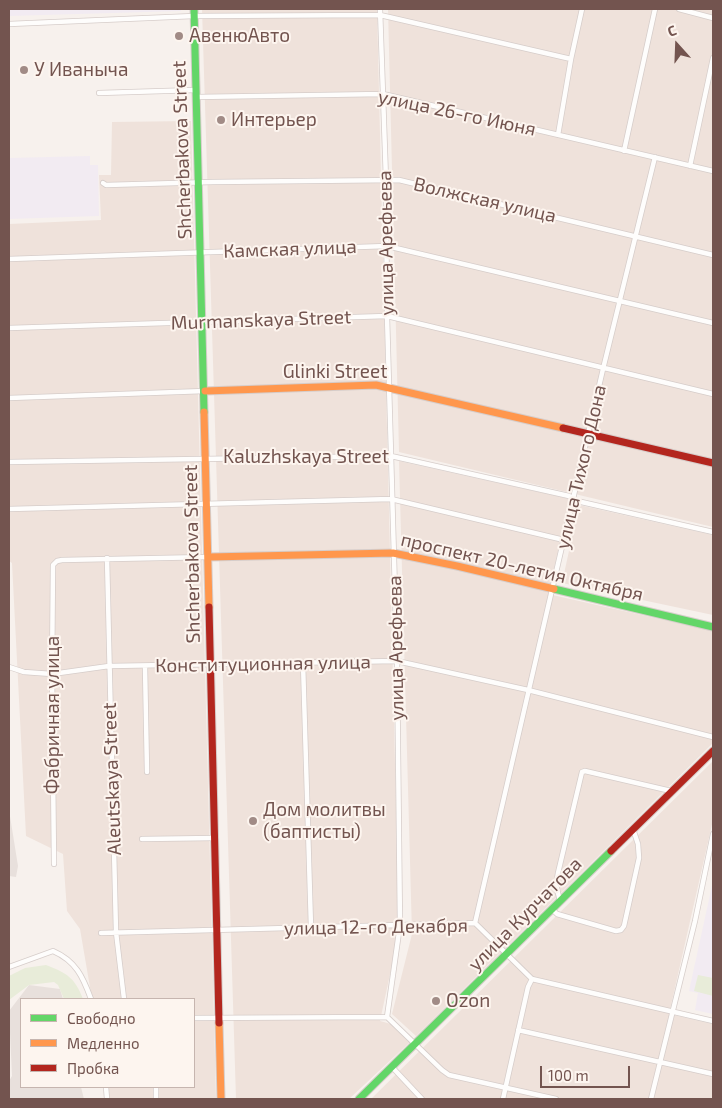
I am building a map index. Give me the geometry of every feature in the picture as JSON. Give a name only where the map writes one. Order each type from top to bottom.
[{"type":"street","name":"улица Арефьева","points":[[380,9],[386,180],[391,499],[397,661],[400,925],[387,1017]]},
{"type":"street","points":[[558,135],[582,9]]},
{"type":"street","points":[[624,151],[655,9]]},
{"type":"street","points":[[679,9],[713,18]]},
{"type":"street","points":[[9,24],[194,12],[380,15],[571,59]]},
{"type":"street","name":"Shcherbakova Street","points":[[194,12],[222,1099]]},
{"type":"street","points":[[690,166],[713,58]]},
{"type":"street","name":"улица 26-го Июня","points":[[99,93],[383,94],[713,171]]},
{"type":"street","name":"улица Тихого Дона","points":[[475,923],[603,369],[655,158]]},
{"type":"street","name":"Волжская улица","points":[[103,183],[106,185],[399,180],[713,255]]},
{"type":"street","name":"Камская улица","points":[[9,259],[386,246],[713,323]]},
{"type":"street","name":"Murmanskaya Street","points":[[9,328],[387,316],[713,394]]},
{"type":"street","name":"Glinki Street","points":[[9,398],[376,385],[713,463]]},
{"type":"street","name":"Kaluzhskaya Street","points":[[9,462],[390,456],[569,496],[577,501],[713,532]]},
{"type":"street","points":[[9,509],[391,499],[564,540]]},
{"type":"street","name":"проспект 20-летия Октября","points":[[54,565],[57,561],[62,560],[107,558],[393,553],[456,566],[713,627]]},
{"type":"street","name":"Aleutskaya Street","points":[[107,558],[116,932],[124,998]]},
{"type":"street","name":"Фабричная улица","points":[[54,565],[52,674],[54,864]]},
{"type":"street","name":"Конституционная улица","points":[[9,667],[15,670],[52,674],[109,666],[397,661],[528,690],[713,737]]},
{"type":"street","points":[[303,663],[311,928]]},
{"type":"street","points":[[145,666],[147,772]]},
{"type":"street","name":"улица Курчатова","points":[[359,1099],[713,751]]},
{"type":"street","points":[[560,901],[556,885],[558,873],[582,772],[585,771],[671,791]]},
{"type":"street","points":[[552,909],[557,914],[616,931],[621,930],[624,926],[639,858],[638,844],[633,829]]},
{"type":"street","points":[[651,1099],[674,1011],[713,834]]},
{"type":"street","points":[[142,839],[216,838]]},
{"type":"street","name":"улица 12-го Декабря","points":[[101,933],[457,925],[475,923],[506,956],[532,979],[713,1021]]},
{"type":"street","points":[[9,967],[53,951],[63,955],[84,979],[91,998]]},
{"type":"street","points":[[503,1099],[528,987],[532,979]]},
{"type":"street","points":[[195,1018],[387,1017],[449,1075],[556,1099]]},
{"type":"street","points":[[518,1030],[713,1074]]},
{"type":"street","points":[[392,1067],[422,1099]]},
{"type":"shaded area","points":[[9,9],[181,9],[181,11],[9,16]]},
{"type":"shaded area","points":[[202,9],[377,9],[399,932],[380,1021],[391,1024],[410,1042],[349,1099],[236,1099]]},
{"type":"shaded area","points":[[388,9],[713,9],[713,527],[399,452]]},
{"type":"shaded area","points":[[191,121],[216,1099],[105,1099],[104,1088],[195,1088],[195,998],[92,998],[80,929],[67,911],[63,854],[26,836],[12,563],[9,561],[9,224],[101,220],[99,175],[111,175],[112,122]]},
{"type":"shaded area","points":[[90,156],[90,165],[98,165],[99,216],[9,219],[9,158]]},
{"type":"shaded area","points":[[399,461],[570,499],[548,594],[713,631],[713,743],[416,1036],[392,1014],[412,934]]},
{"type":"shaded area","points":[[579,505],[713,535],[713,615],[562,583]]},
{"type":"shaded area","points":[[713,761],[713,820],[669,1014],[713,1024],[713,1099],[371,1099]]},
{"type":"shaded area","points":[[9,810],[18,866],[16,877],[9,876]]},
{"type":"shaded area","points":[[713,881],[713,1014],[695,1010],[698,993],[689,991]]},
{"type":"shaded area","points":[[29,985],[60,989],[63,998],[20,998],[20,1088],[81,1088],[84,1099],[9,1099],[9,1081],[12,1076],[9,1011]]},
{"type":"green space","points":[[46,965],[60,971],[73,981],[83,998],[64,998],[58,985],[54,982],[29,985],[9,1000],[9,976],[25,968]]},
{"type":"green space","points":[[698,975],[713,978],[713,996],[694,991]]},
{"type":"traffic: fast","points":[[194,9],[204,412]]},
{"type":"traffic: fast","points":[[554,589],[713,627]]},
{"type":"traffic: fast","points":[[359,1099],[611,851]]},
{"type":"traffic: slow","points":[[205,391],[376,385],[563,428]]},
{"type":"traffic: slow","points":[[204,412],[209,607]]},
{"type":"traffic: slow","points":[[209,557],[393,553],[554,589]]},
{"type":"traffic: slow","points":[[219,1023],[221,1099]]},
{"type":"traffic: jam","points":[[563,428],[713,463]]},
{"type":"traffic: jam","points":[[209,607],[219,1023]]},
{"type":"traffic: jam","points":[[611,851],[713,751]]},
{"type":"place","name":"АвенюАвто","points":[[179,36]]},
{"type":"place","name":"У Иваныча","points":[[24,70]]},
{"type":"place","name":"Интерьер","points":[[221,120]]},
{"type":"place","name":"Дом молитвы (баптисты)","points":[[253,821]]},
{"type":"place","name":"Ozon","points":[[436,1001]]}]
